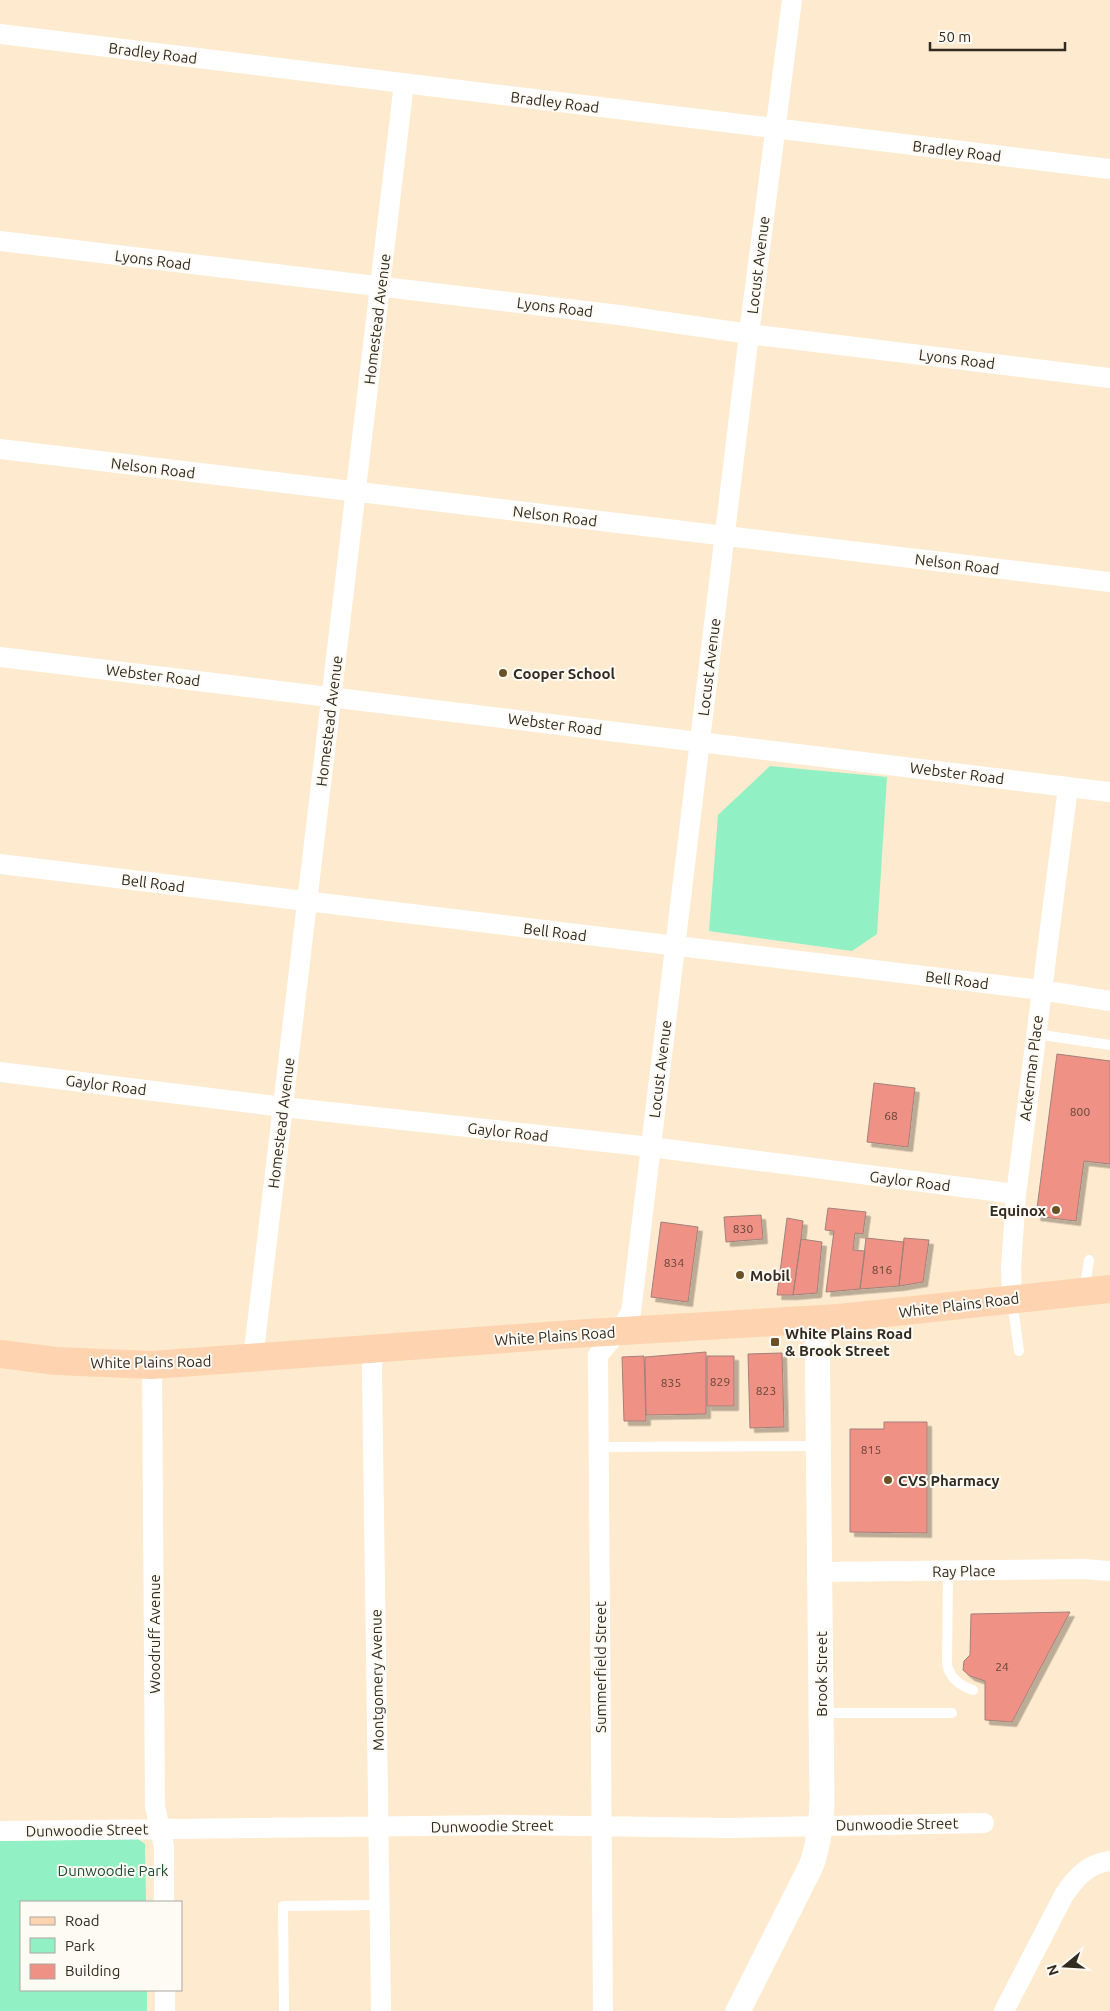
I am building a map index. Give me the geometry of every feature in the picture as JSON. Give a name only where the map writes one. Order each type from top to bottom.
[{"type":"main road","name":"White Plains Road","points":[[0,1354],[56,1361],[152,1365],[619,1331],[817,1319],[1097,1290]]},
{"type":"street","name":"Locust Avenue","points":[[619,1331],[631,1312],[749,334],[792,0]]},
{"type":"street","name":"Bradley Road","points":[[0,34],[1110,169]]},
{"type":"street","name":"Homestead Avenue","points":[[253,1359],[357,493],[404,83]]},
{"type":"street","name":"Lyons Road","points":[[0,241],[619,315],[749,334],[1110,378]]},
{"type":"street","name":"Nelson Road","points":[[0,449],[1110,582]]},
{"type":"street","name":"Webster Road","points":[[0,657],[1110,792]]},
{"type":"street","name":"Ackerman Place","points":[[1012,1299],[1011,1268],[1016,1194],[1068,787]]},
{"type":"street","name":"Bell Road","points":[[0,864],[1041,990],[1110,1000]]},
{"type":"street","name":"Gaylor Road","points":[[0,1072],[651,1147],[1016,1194]]},
{"type":"street","name":"Brook Street","points":[[738,2011],[811,1866],[817,1848],[821,1825],[822,1713],[817,1319]]},
{"type":"street","name":"Summerfield Street","points":[[603,2011],[598,1355],[619,1331]]},
{"type":"street","name":"Montgomery Avenue","points":[[373,1350],[381,2011]]},
{"type":"street","name":"Woodruff Avenue","points":[[152,1365],[154,1807],[164,1846],[164,1901]]},
{"type":"street","name":"Ray Place","points":[[820,1572],[1108,1571]]},
{"type":"street","name":"Dunwoodie Street","points":[[0,1831],[379,1828],[500,1825],[729,1828],[984,1823]]},
{"type":"street","points":[[1004,2011],[1064,1894],[1075,1879],[1088,1868],[1110,1861]]},
{"type":"street","points":[[165,1991],[165,2011]]},
{"type":"lane","points":[[1036,1034],[1110,1044]]},
{"type":"lane","points":[[1088,1260],[1097,1290]]},
{"type":"lane","name":"Ackerman Place","points":[[1012,1299],[1019,1351]]},
{"type":"lane","points":[[599,1447],[818,1446]]},
{"type":"lane","points":[[948,1571],[948,1665],[950,1674],[956,1682],[973,1690]]},
{"type":"lane","points":[[822,1713],[952,1713]]},
{"type":"lane","points":[[284,2011],[283,1906],[380,1905]]},
{"type":"green space","points":[[770,766],[887,777],[877,934],[852,951],[709,931],[718,815]]},
{"type":"green space","name":"Dunwoodie Park","points":[[138,1839],[145,1844],[146,1901],[20,1901],[20,1991],[147,1991],[147,2011],[0,2011],[0,1841]]},
{"type":"building","points":[[1057,1054],[1110,1061],[1110,1164],[1084,1161],[1076,1221],[1036,1216]]},
{"type":"building","points":[[874,1083],[915,1088],[908,1147],[867,1142]]},
{"type":"building","points":[[828,1208],[866,1212],[863,1234],[855,1233],[853,1250],[865,1251],[860,1289],[826,1292],[834,1231],[825,1230]]},
{"type":"building","points":[[761,1215],[763,1239],[726,1242],[724,1217]]},
{"type":"building","points":[[787,1218],[803,1221],[801,1239],[793,1295],[777,1295]]},
{"type":"building","points":[[661,1222],[698,1227],[688,1302],[651,1297]]},
{"type":"building","points":[[866,1238],[904,1242],[899,1286],[860,1289]]},
{"type":"building","points":[[904,1238],[929,1240],[923,1282],[899,1286]]},
{"type":"building","points":[[801,1239],[822,1242],[817,1293],[793,1295]]},
{"type":"building","points":[[706,1352],[706,1414],[646,1415],[645,1357]]},
{"type":"building","points":[[782,1353],[784,1427],[750,1428],[748,1354]]},
{"type":"building","points":[[644,1356],[646,1421],[624,1421],[622,1357]]},
{"type":"building","points":[[707,1356],[734,1356],[734,1406],[707,1406]]},
{"type":"building","name":"CVS Pharmacy","points":[[884,1422],[927,1422],[927,1533],[850,1532],[850,1429],[884,1429]]},
{"type":"building","points":[[1070,1612],[1012,1722],[985,1720],[985,1681],[970,1676],[963,1670],[964,1661],[970,1655],[971,1614]]},
{"type":"place","name":"Cooper School","points":[[503,673]]},
{"type":"place","name":"Equinox","points":[[1056,1210]]},
{"type":"place","name":"Mobil","points":[[740,1275]]},
{"type":"place","name":"White Plains Road & Brook Street","points":[[775,1342]]},
{"type":"place","name":"CVS Pharmacy","points":[[888,1480]]}]
